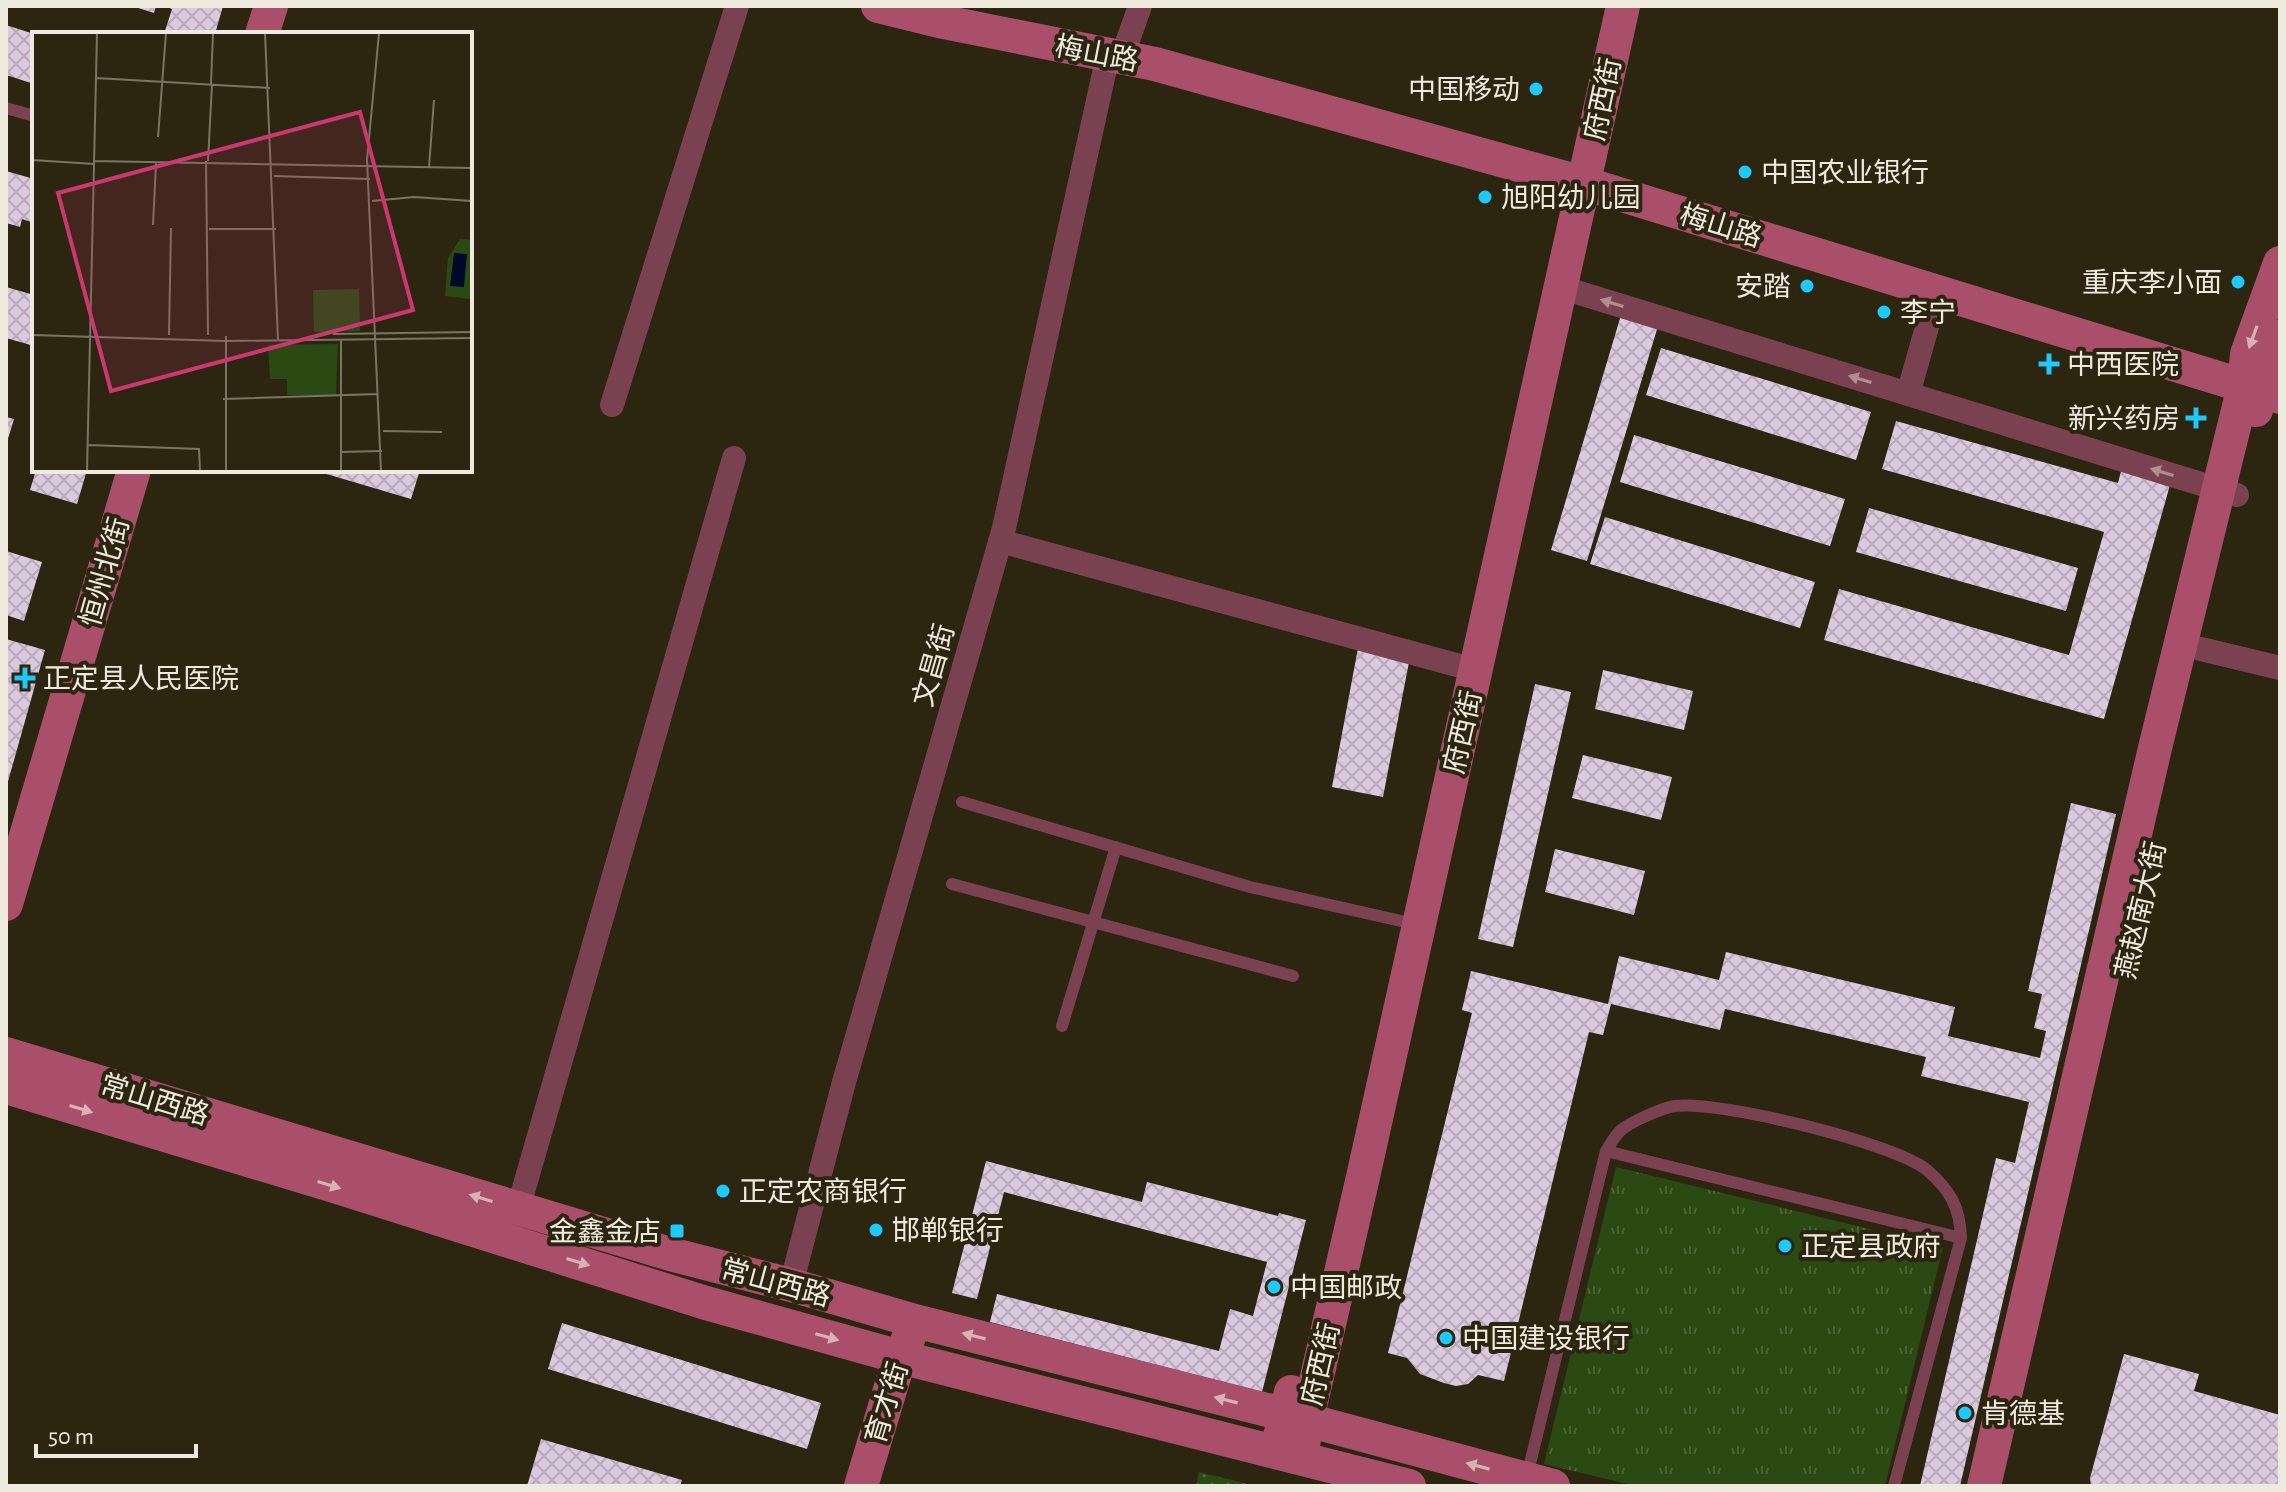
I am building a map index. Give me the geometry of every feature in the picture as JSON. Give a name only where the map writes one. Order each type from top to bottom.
[{"type":"main road","points":[[263,32],[271,6]]},
{"type":"main road","name":"梅山路","points":[[878,6],[1155,64],[1574,180],[2262,392]]},
{"type":"main road","points":[[1466,667],[1574,180],[1603,6]]},
{"type":"main road","name":"府西街","points":[[1289,1455],[1411,923],[1466,667],[1560,287],[1574,180],[1623,6]]},
{"type":"main road","points":[[2262,392],[2247,354],[2280,263]]},
{"type":"main road","points":[[1984,1486],[2155,748],[2228,493],[2280,337]]},
{"type":"main road","name":"恒州北街","points":[[6,904],[133,472]]},
{"type":"main road","name":"燕赵南大街","points":[[2007,1486],[2201,649],[2228,493]]},
{"type":"main road","name":"常山西路","points":[[6,1054],[670,1254],[915,1321],[1296,1417],[1540,1483]]},
{"type":"main road","name":"常山西路","points":[[6,1087],[706,1303],[900,1357],[1409,1486]]},
{"type":"main road","name":"育才街","points":[[861,1486],[900,1357],[915,1321]]},
{"type":"street","points":[[612,405],[737,6]]},
{"type":"street","name":"文昌街","points":[[791,1285],[848,1067],[1000,541],[1115,56],[1140,6]]},
{"type":"street","points":[[1560,287],[2228,493]]},
{"type":"street","points":[[1908,394],[1937,292]]},
{"type":"street","points":[[518,1209],[734,458]]},
{"type":"street","points":[[1000,541],[1466,667]]},
{"type":"street","points":[[2201,649],[2280,668]]},
{"type":"lane","points":[[6,108],[32,115]]},
{"type":"lane","points":[[962,802],[1250,887],[1411,923]]},
{"type":"lane","points":[[1062,1026],[1116,847]]},
{"type":"lane","points":[[952,884],[1293,976]]},
{"type":"lane","points":[[1540,1483],[1606,1151],[1621,1131],[1639,1120],[1675,1106],[1708,1107],[1767,1117],[1878,1147],[1924,1168],[1949,1192],[1960,1218],[1961,1238],[1894,1486]]},
{"type":"lane","points":[[1606,1151],[1961,1238]]},
{"type":"green space","points":[[1616,1167],[1943,1247],[1885,1486],[1636,1486],[1544,1464]]},
{"type":"green space","points":[[1199,1472],[1256,1486],[1196,1486]]},
{"type":"building","points":[[132,6],[156,6],[154,13]]},
{"type":"building","points":[[165,6],[223,6],[216,32],[165,32],[172,9]]},
{"type":"building","points":[[6,25],[32,33],[32,83],[6,75]]},
{"type":"building","points":[[6,171],[32,178],[32,222],[22,219],[20,227],[6,223]]},
{"type":"building","points":[[6,287],[32,294],[32,345],[6,338]]},
{"type":"building","points":[[1621,315],[1658,326],[1587,561],[1551,550]]},
{"type":"building","points":[[1661,348],[1871,412],[1856,460],[1646,395]]},
{"type":"building","points":[[6,417],[14,419],[7,442],[6,442]]},
{"type":"building","points":[[1896,421],[2118,483],[2121,471],[2170,485],[2104,719],[1824,640],[1839,589],[2069,655],[2104,532],[1882,469]]},
{"type":"building","points":[[1634,435],[1845,499],[1830,546],[1620,482]]},
{"type":"building","points":[[35,472],[86,472],[77,504],[30,490]]},
{"type":"building","points":[[320,472],[419,472],[411,499]]},
{"type":"building","points":[[1869,508],[2078,568],[2066,611],[1856,552]]},
{"type":"building","points":[[1605,517],[1815,582],[1800,628],[1590,564]]},
{"type":"building","points":[[6,551],[42,562],[24,621],[6,615]]},
{"type":"building","points":[[6,639],[45,650],[7,785],[6,785]]},
{"type":"building","points":[[1358,648],[1410,657],[1383,797],[1332,787]]},
{"type":"building","points":[[1603,670],[1693,691],[1684,730],[1595,709]]},
{"type":"building","points":[[1535,684],[1571,692],[1513,947],[1478,939]]},
{"type":"building","points":[[1583,755],[1672,777],[1661,820],[1572,798]]},
{"type":"building","points":[[2071,803],[2116,814],[1960,1486],[1920,1486],[1996,1158],[2015,1163],[2029,1102],[1921,1076],[1926,1057],[1725,1009],[1720,1030],[1611,1004],[1603,1035],[1589,1032],[1504,1381],[1478,1375],[1468,1384],[1456,1386],[1420,1374],[1407,1358],[1388,1353],[1472,1013],[1462,1010],[1471,971],[1608,1004],[1619,956],[1719,980],[1726,952],[1955,1007],[1948,1036],[2040,1058],[2046,1031],[2034,1028],[2042,994],[2028,991]]},
{"type":"building","points":[[1555,849],[1645,871],[1634,915],[1545,892]]},
{"type":"building","points":[[986,1161],[1142,1202],[1147,1182],[1278,1216],[1279,1213],[1306,1220],[1262,1392],[990,1322],[997,1294],[1219,1351],[1230,1309],[1253,1316],[1267,1262],[1004,1192],[977,1299],[952,1293]]},
{"type":"building","points":[[562,1323],[821,1403],[807,1449],[548,1369]]},
{"type":"building","points":[[2124,1354],[2199,1374],[2194,1391],[2280,1415],[2280,1486],[2091,1486],[2090,1478]]},
{"type":"building","points":[[541,1439],[682,1480],[680,1486],[527,1486]]},
{"type":"place","name":"中国移动","points":[[1536,89]]},
{"type":"place","name":"中国农业银行","points":[[1745,172]]},
{"type":"place","name":"旭阳幼儿园","points":[[1485,197]]},
{"type":"place","name":"重庆李小面","points":[[2238,282]]},
{"type":"place","name":"安踏","points":[[1807,286]]},
{"type":"place","name":"李宁","points":[[1884,312]]},
{"type":"place","name":"中西医院","points":[[2049,364]]},
{"type":"place","name":"新兴药房","points":[[2196,418]]},
{"type":"place","name":"正定县人民医院","points":[[25,678]]},
{"type":"place","name":"正定农商银行","points":[[723,1191]]},
{"type":"place","name":"邯郸银行","points":[[876,1230]]},
{"type":"place","name":"金鑫金店","points":[[677,1231]]},
{"type":"place","name":"正定县政府","points":[[1785,1246]]},
{"type":"place","name":"中国邮政","points":[[1274,1287]]},
{"type":"place","name":"中国建设银行","points":[[1446,1338]]},
{"type":"place","name":"肯德基","points":[[1965,1413]]}]
